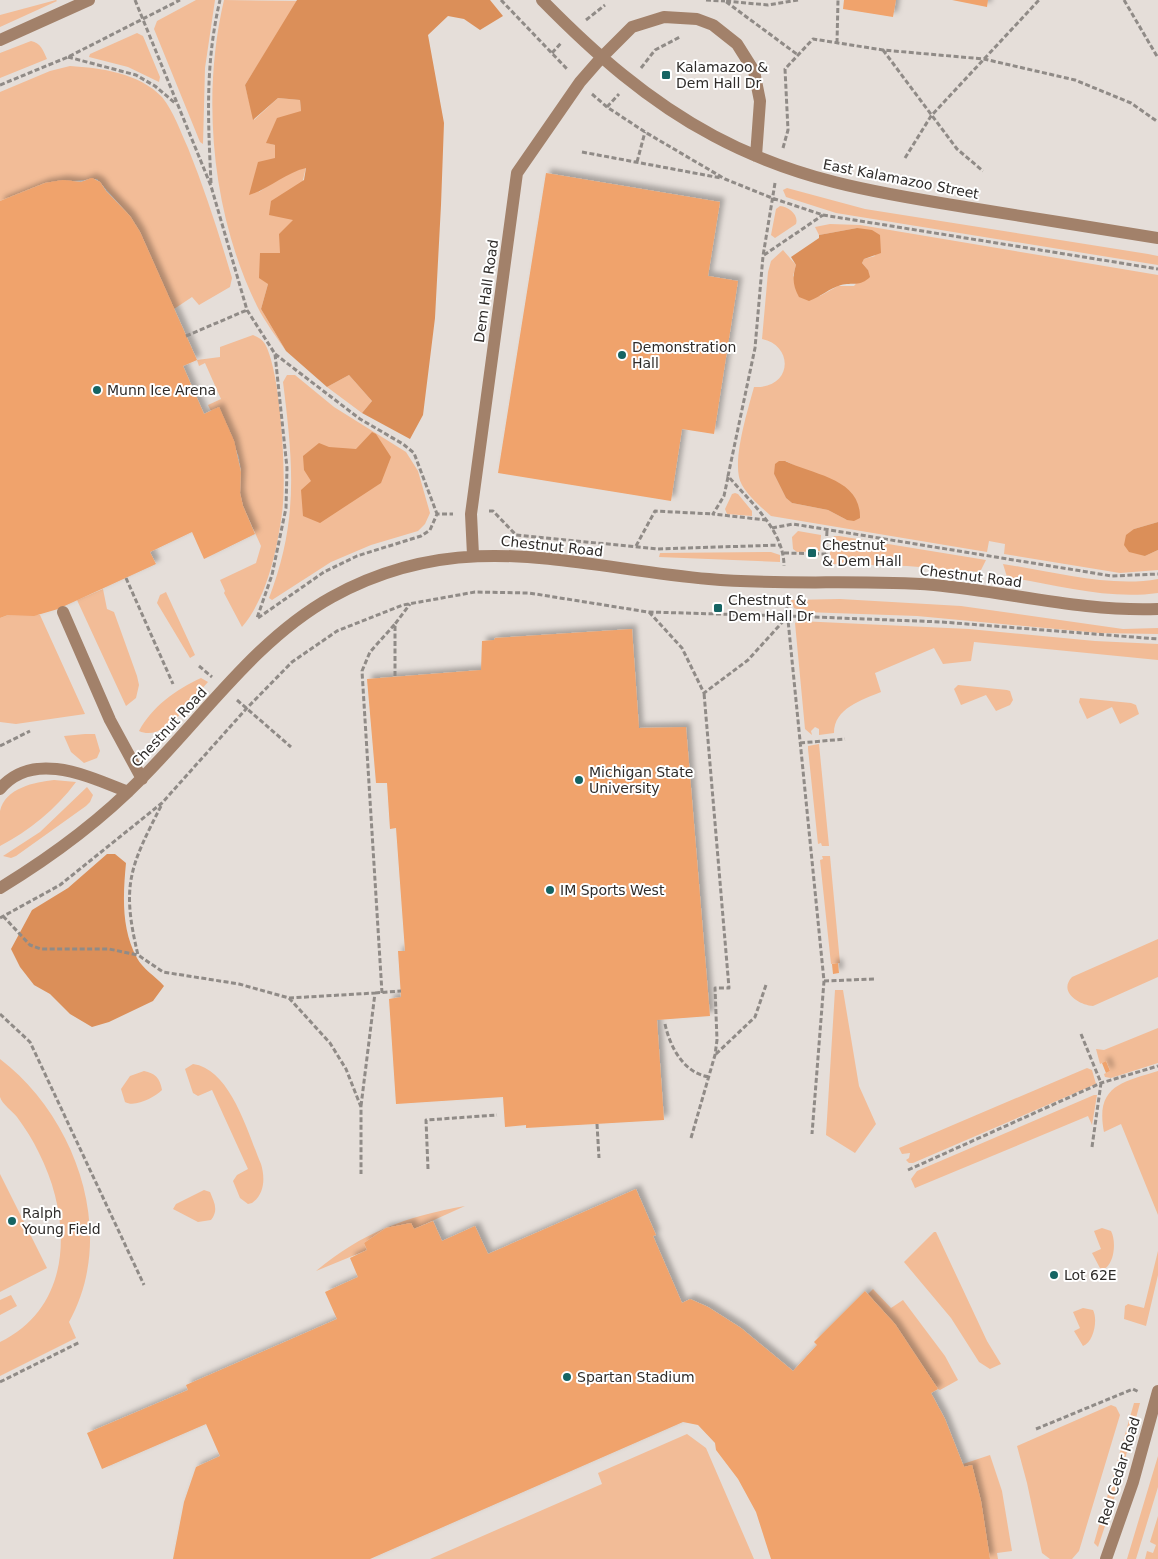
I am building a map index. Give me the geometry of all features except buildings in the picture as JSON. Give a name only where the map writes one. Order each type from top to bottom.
[{"type":"street","points":[[0,40],[89,0]]},
{"type":"street","name":"East Kalamazoo Street","points":[[542,0],[601,58],[630,82],[673,112],[713,136],[778,165],[829,182],[901,197],[1158,238]]},
{"type":"street","name":"Dem Hall Road","points":[[473,555],[471,514],[517,173],[580,82],[632,26],[647,20],[680,16],[705,22],[726,34],[737,44],[754,71],[760,101],[756,156]]},
{"type":"street","name":"Chestnut Road","points":[[1,884],[85,830],[128,792],[281,632],[330,598],[357,584],[413,564],[473,555],[536,556],[712,579],[866,581],[935,586],[1082,606],[1132,610],[1158,609]]},
{"type":"street","points":[[63,612],[110,720],[142,779]]},
{"type":"street","points":[[0,789],[14,777],[33,769],[54,768],[88,777],[128,792]]},
{"type":"street","name":"Red Cedar Road","points":[[1106,1559],[1133,1482],[1157,1395]]},
{"type":"path","points":[[135,0],[144,18],[177,105],[211,186],[246,310],[275,354],[360,419],[403,444],[414,453],[437,514]]},
{"type":"path","points":[[0,84],[68,57],[180,0]]},
{"type":"path","points":[[211,186],[208,104],[211,37],[220,0]]},
{"type":"path","points":[[706,0],[742,1],[768,5],[798,0]]},
{"type":"path","points":[[607,108],[655,50],[705,22],[724,0]]},
{"type":"path","points":[[724,0],[798,55]]},
{"type":"path","points":[[837,43],[838,0]]},
{"type":"path","points":[[905,158],[931,116],[1039,0]]},
{"type":"path","points":[[1124,0],[1158,58]]},
{"type":"path","points":[[713,514],[724,496],[755,348],[763,256],[778,165],[788,130],[784,69],[813,39],[883,50],[984,60],[1075,80],[1131,103],[1158,122]]},
{"type":"path","points":[[883,50],[957,149],[983,171]]},
{"type":"path","points":[[68,57],[136,75],[155,86],[177,105]]},
{"type":"path","points":[[637,162],[645,132]]},
{"type":"path","points":[[582,152],[725,179]]},
{"type":"path","points":[[763,256],[823,215]]},
{"type":"path","points":[[186,336],[246,310]]},
{"type":"path","points":[[257,618],[272,576],[286,508],[287,468],[275,354]]},
{"type":"path","points":[[728,476],[772,528],[784,553],[788,616],[824,981],[812,1134]]},
{"type":"path","points":[[636,546],[656,511],[713,514],[766,520]]},
{"type":"path","points":[[772,528],[793,524],[1112,576],[1158,574]]},
{"type":"path","points":[[784,553],[826,554],[827,530]]},
{"type":"path","points":[[126,578],[173,684]]},
{"type":"path","points":[[401,991],[289,998],[239,984],[163,972],[138,954],[109,949],[41,949],[30,944],[2,917],[60,885],[162,803],[246,709],[292,662],[337,630],[410,604],[475,592],[529,593],[648,612],[942,622],[1158,639]]},
{"type":"path","points":[[382,993],[362,671],[370,652],[410,604]]},
{"type":"path","points":[[648,612],[682,648],[704,692],[729,988],[715,988],[717,1040],[715,1055],[691,1138]]},
{"type":"path","points":[[704,692],[748,660],[788,616]]},
{"type":"path","points":[[395,624],[395,676]]},
{"type":"path","points":[[199,666],[291,747]]},
{"type":"path","points":[[0,746],[30,731]]},
{"type":"path","points":[[800,743],[845,739]]},
{"type":"path","points":[[138,954],[130,921],[129,879],[138,852],[162,803]]},
{"type":"path","points":[[824,981],[874,979]]},
{"type":"path","points":[[715,1055],[755,1017],[766,985]]},
{"type":"path","points":[[361,1174],[361,1107],[375,993]]},
{"type":"path","points":[[289,998],[330,1044],[346,1069],[361,1107]]},
{"type":"path","points":[[0,1014],[30,1042],[144,1285]]},
{"type":"path","points":[[665,1024],[668,1038],[690,1069],[698,1075],[710,1077]]},
{"type":"path","points":[[1081,1034],[1101,1083],[1092,1147]]},
{"type":"path","points":[[908,1170],[1101,1083],[1158,1066]]},
{"type":"path","points":[[428,1169],[426,1120],[497,1114]]},
{"type":"path","points":[[597,1124],[599,1158]]},
{"type":"path","points":[[0,1382],[80,1342]]},
{"type":"path","points":[[1036,1429],[1133,1390],[1157,1395]]},
{"type":"shaded area","points":[[196,0],[215,0],[205,68],[203,144],[200,142],[154,29],[157,21]]},
{"type":"shaded area","points":[[224,0],[298,1],[245,85],[254,120],[278,98],[300,100],[301,111],[267,143],[275,145],[275,159],[259,192],[282,176],[306,167],[294,219],[280,253],[261,253],[268,284],[261,309],[286,351],[260,312],[242,271],[230,234],[221,195],[215,156],[212,116],[213,76]]},
{"type":"shaded area","points":[[297,0],[490,0],[503,16],[480,30],[464,19],[448,16],[428,35],[444,123],[441,205],[435,318],[423,415],[410,439],[362,413],[372,401],[349,375],[327,387],[286,351],[261,309],[268,284],[259,278],[260,253],[280,253],[279,234],[293,220],[269,215],[271,201],[304,180],[306,168],[291,173],[249,195],[258,162],[275,158],[275,145],[266,143],[277,118],[301,111],[300,100],[278,98],[253,120],[245,85]]},
{"type":"shaded area","points":[[57,1],[0,27],[0,15]]},
{"type":"shaded area","points":[[137,33],[143,36],[160,77],[159,82],[128,67],[89,57],[90,54]]},
{"type":"shaded area","points":[[31,41],[39,45],[47,59],[0,78],[0,53]]},
{"type":"shaded area","points":[[70,66],[107,70],[131,77],[153,89],[162,97],[173,115],[188,148],[206,196],[232,278],[230,287],[199,305],[192,297],[174,309],[140,232],[130,216],[97,179],[45,183],[0,201],[0,92],[50,71]]},
{"type":"shaded area","points":[[787,188],[865,209],[1158,256],[1158,265],[836,213],[786,197],[783,190]]},
{"type":"shaded area","points":[[780,206],[793,212],[797,221],[796,224],[775,238],[771,235],[776,209]]},
{"type":"shaded area","points":[[830,224],[860,225],[1158,275],[1158,522],[1134,529],[1145,556],[1158,550],[1158,570],[1120,573],[1004,554],[1005,544],[989,541],[987,552],[771,516],[755,502],[742,485],[739,476],[739,451],[744,423],[754,387],[767,386],[776,381],[782,374],[785,366],[784,357],[780,349],[762,339],[768,272],[771,261],[783,250],[796,265],[793,276],[820,296],[838,286],[854,286],[868,270],[862,263],[864,259],[875,256],[857,228],[819,235],[815,227]],"holes":[[[786,461],[799,468],[847,520],[828,510],[792,503],[786,498],[774,474]]]},
{"type":"shaded area","points":[[857,228],[872,230],[880,235],[881,253],[864,259],[862,263],[868,270],[870,277],[863,282],[837,286],[809,301],[799,297],[794,282],[796,265],[791,257],[819,238],[819,235]]},
{"type":"shaded area","points":[[253,335],[263,341],[271,358],[279,401],[284,477],[282,513],[274,558],[258,602],[242,627],[224,593],[225,591],[220,580],[256,563],[261,546],[243,506],[240,493],[241,471],[239,457],[219,408],[211,411],[208,405],[221,399],[205,363],[199,366],[197,360],[220,357],[220,347]]},
{"type":"shaded area","points":[[287,375],[295,375],[334,407],[406,452],[418,471],[430,513],[425,524],[418,531],[371,545],[331,562],[272,600],[269,598],[279,570],[285,543],[291,491],[291,465],[283,382]]},
{"type":"shaded area","points":[[349,375],[372,401],[362,413],[327,387]]},
{"type":"shaded area","points":[[372,432],[376,434],[391,457],[381,483],[320,523],[303,516],[301,490],[311,481],[304,470],[303,456],[319,443],[329,447],[356,449]]},
{"type":"shaded area","points":[[779,461],[785,461],[844,486],[853,494],[858,505],[860,518],[854,521],[847,520],[828,510],[792,503],[786,498],[774,474],[775,464]]},
{"type":"shaded area","points":[[735,493],[752,511],[752,516],[727,514],[725,509],[732,494]]},
{"type":"shaded area","points":[[1158,522],[1158,550],[1145,556],[1129,552],[1124,545],[1126,535],[1134,529]]},
{"type":"shaded area","points":[[798,531],[821,535],[820,551],[797,552],[793,549],[792,537]]},
{"type":"shaded area","points":[[834,536],[986,560],[980,572],[907,566],[829,564],[831,543]]},
{"type":"shaded area","points":[[771,552],[780,555],[780,562],[659,557],[660,553]]},
{"type":"shaded area","points":[[1003,564],[1080,578],[1120,581],[1158,579],[1158,593],[1120,595],[1101,593],[1007,577]]},
{"type":"shaded area","points":[[103,589],[107,609],[114,612],[139,685],[136,698],[126,706],[77,600]]},
{"type":"shaded area","points":[[166,592],[195,655],[190,658],[157,603],[160,595]]},
{"type":"shaded area","points":[[840,599],[961,606],[1123,629],[1158,628],[1158,634],[1099,633],[917,616],[805,612],[794,608],[791,600]]},
{"type":"shaded area","points":[[8,615],[40,615],[85,714],[16,724],[0,722],[0,618]]},
{"type":"shaded area","points":[[799,621],[969,629],[1095,641],[1158,644],[1158,660],[974,642],[971,661],[943,664],[934,648],[875,673],[881,692],[850,706],[844,711],[835,724],[834,733],[819,735],[819,729],[815,727],[811,731],[812,735],[805,729],[795,623]]},
{"type":"shaded area","points":[[201,678],[208,682],[186,708],[168,725],[158,731],[149,733],[139,731],[144,722],[165,700]]},
{"type":"shaded area","points":[[958,685],[1007,690],[1010,691],[1013,700],[1010,705],[996,711],[986,695],[961,705],[954,689]]},
{"type":"shaded area","points":[[1080,698],[1131,703],[1136,705],[1139,714],[1120,724],[1112,707],[1087,719],[1079,702]]},
{"type":"shaded area","points":[[95,734],[100,751],[97,758],[84,763],[71,752],[64,736]]},
{"type":"shaded area","points":[[819,744],[829,846],[822,846],[821,843],[818,844],[808,749],[808,746]]},
{"type":"shaded area","points":[[54,780],[76,782],[41,819],[0,846],[0,811],[3,803],[14,792],[22,788],[38,782]]},
{"type":"shaded area","points":[[87,787],[93,795],[86,806],[16,856],[11,858],[3,856],[40,832]]},
{"type":"shaded area","points":[[107,854],[115,854],[126,863],[124,912],[132,947],[142,965],[164,986],[153,1001],[109,1022],[92,1027],[70,1014],[50,994],[34,985],[20,967],[11,949],[32,910],[68,888]]},
{"type":"shaded area","points":[[822,856],[830,856],[840,963],[831,964],[820,860],[823,859]]},
{"type":"shaded area","points":[[1158,939],[1158,977],[1093,1006],[1082,1003],[1069,993],[1067,988],[1072,977]]},
{"type":"shaded area","points":[[835,990],[843,990],[859,1086],[876,1124],[855,1153],[826,1135]]},
{"type":"shaded area","points":[[1158,1028],[1158,1063],[1111,1078],[1105,1077],[1104,1074],[1110,1071],[1106,1061],[1100,1064],[1096,1049],[1104,1050]]},
{"type":"shaded area","points":[[0,1059],[27,1083],[50,1112],[68,1144],[81,1179],[89,1215],[90,1252],[83,1288],[69,1322],[76,1338],[0,1376],[0,1342],[24,1326],[42,1306],[54,1284],[60,1258],[61,1232],[50,1178],[39,1153],[23,1125],[0,1097]]},
{"type":"shaded area","points":[[193,1064],[206,1069],[218,1078],[228,1090],[244,1120],[263,1174],[262,1190],[252,1203],[248,1204],[240,1198],[233,1181],[237,1175],[248,1169],[212,1090],[198,1096],[193,1093],[185,1069]]},
{"type":"shaded area","points":[[1087,1068],[1092,1070],[1096,1084],[913,1163],[909,1163],[906,1160],[909,1158],[910,1153],[902,1154],[899,1148]]},
{"type":"shaded area","points":[[144,1071],[156,1077],[160,1082],[162,1090],[155,1096],[139,1103],[125,1102],[121,1089],[130,1076]]},
{"type":"shaded area","points":[[1158,1071],[1158,1215],[1121,1124],[1104,1132],[1102,1117],[1108,1095],[1114,1088],[1133,1079]]},
{"type":"shaded area","points":[[1097,1095],[1092,1125],[1088,1116],[915,1188],[911,1179],[917,1171]]},
{"type":"shaded area","name":"Ralph Young Field","points":[[0,1174],[47,1268],[0,1292]]},
{"type":"shaded area","points":[[204,1190],[210,1192],[215,1206],[215,1213],[211,1220],[198,1222],[173,1209],[176,1204]]},
{"type":"shaded area","points":[[465,1206],[414,1229],[411,1223],[386,1228],[423,1215]]},
{"type":"shaded area","points":[[386,1228],[364,1243],[367,1250],[316,1271],[333,1257]]},
{"type":"shaded area","points":[[1102,1228],[1111,1231],[1114,1248],[1109,1265],[1101,1270],[1092,1253],[1101,1249],[1094,1231]]},
{"type":"shaded area","points":[[936,1232],[987,1341],[1001,1364],[990,1369],[979,1362],[951,1318],[904,1262]]},
{"type":"shaded area","points":[[1158,1251],[1158,1275],[1146,1326],[1124,1319],[1125,1306],[1128,1304],[1144,1308]]},
{"type":"shaded area","points":[[873,1289],[891,1308],[903,1300],[945,1356],[958,1380],[940,1390],[938,1389],[895,1324],[868,1294]]},
{"type":"shaded area","points":[[11,1295],[17,1306],[0,1315],[0,1300]]},
{"type":"shaded area","points":[[1083,1308],[1093,1310],[1095,1324],[1090,1340],[1083,1346],[1074,1331],[1080,1328],[1073,1312]]},
{"type":"shaded area","points":[[1134,1403],[1140,1403],[1116,1493],[1098,1547],[1094,1543]]},
{"type":"shaded area","points":[[1111,1405],[1116,1407],[1120,1415],[1079,1551],[1072,1559],[1050,1559],[1042,1553],[1017,1446]]},
{"type":"shaded area","points":[[687,1434],[706,1448],[754,1559],[430,1559],[602,1484],[598,1473]]},
{"type":"shaded area","points":[[990,1455],[1002,1491],[1012,1551],[997,1553],[998,1559],[990,1559],[981,1501],[972,1465],[964,1467],[963,1464]]},
{"type":"shaded area","points":[[1158,1456],[1158,1487],[1136,1559],[1127,1559]]},
{"type":"shaded area","points":[[1158,1516],[1158,1559],[1145,1559],[1147,1551],[1153,1553],[1156,1545],[1150,1542]]},
{"type":"place","name":"Kalamazoo & Dem Hall Dr","points":[[666,75]]},
{"type":"place","name":"Demonstration Hall","points":[[622,355]]},
{"type":"place","name":"Munn Ice Arena","points":[[97,390]]},
{"type":"place","name":"Chestnut & Dem Hall","points":[[812,553]]},
{"type":"place","name":"Chestnut & Dem Hall Dr","points":[[718,608]]},
{"type":"place","name":"Michigan State University","points":[[579,780]]},
{"type":"place","name":"IM Sports West","points":[[550,890]]},
{"type":"place","name":"Ralph Young Field","points":[[12,1221]]},
{"type":"place","name":"Lot 62E","points":[[1054,1275]]},
{"type":"place","name":"Spartan Stadium","points":[[567,1377]]}]
